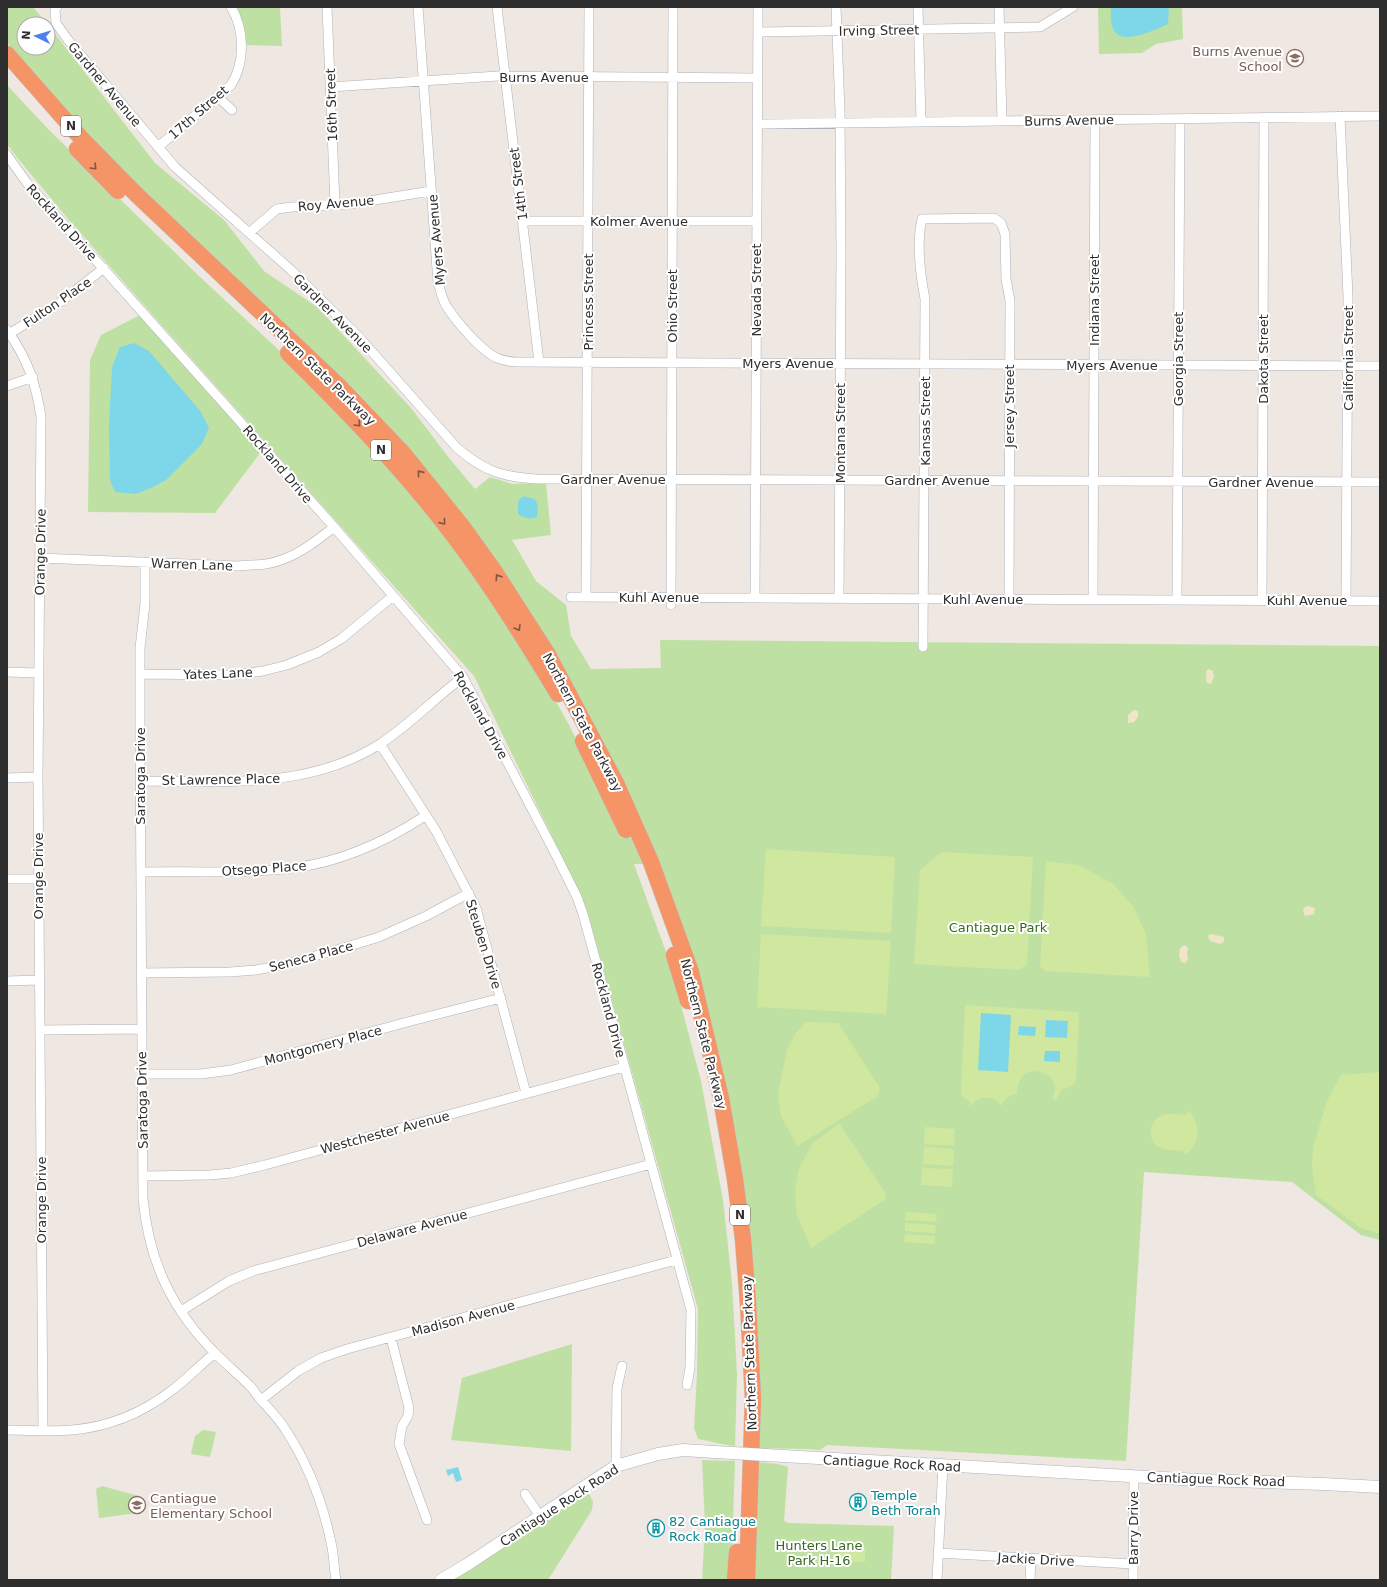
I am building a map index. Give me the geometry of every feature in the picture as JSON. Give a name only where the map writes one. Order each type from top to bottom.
[{"type":"highway","name":"Northern State Parkway","points":[[7,54],[77,133],[118,176],[339,386],[403,453],[462,526],[495,572],[547,653],[613,776],[633,832],[691,972],[721,1098],[743,1239],[748,1302],[753,1398],[747,1580]]},
{"type":"highway","name":"Northern State Parkway","points":[[7,71],[40,109],[106,179],[308,373],[380,449],[430,506],[453,535],[507,610],[567,708],[633,832]]},
{"type":"highway","name":"Northern State Parkway","points":[[645,862],[680,973],[692,1017],[707,1083],[729,1204],[741,1329],[742,1414],[735,1580]]},
{"type":"main road","name":"Cantiague Rock Road","points":[[440,1580],[468,1564],[616,1466],[658,1454],[683,1450],[943,1466],[1380,1487]]},
{"type":"street","name":"Gardner Avenue","points":[[58,7],[55,9],[56,23],[68,40],[175,166],[291,270],[359,337],[457,448],[471,460],[492,472],[513,478],[586,479],[1380,482]]},
{"type":"street","name":"17th Street","points":[[158,147],[218,97],[231,85],[237,76],[240,67],[240,34],[238,22],[231,7]]},
{"type":"street","name":"16th Street","points":[[327,7],[335,204]]},
{"type":"street","name":"Myers Avenue","points":[[418,7],[438,283],[442,298],[447,307],[471,336],[490,354],[507,361],[1380,366]]},
{"type":"street","name":"14th Street","points":[[497,7],[539,362]]},
{"type":"street","name":"Princess Street","points":[[586,597],[589,7]]},
{"type":"street","name":"Ohio Street","points":[[671,601],[673,7]]},
{"type":"street","name":"Nevada Street","points":[[755,598],[758,7]]},
{"type":"street","name":"Montana Street","points":[[836,7],[840,123],[839,598]]},
{"type":"street","points":[[918,7],[922,122]]},
{"type":"street","points":[[999,7],[1002,121]]},
{"type":"street","name":"Irving Street","points":[[758,32],[1040,27],[1073,7]]},
{"type":"street","name":"Burns Avenue","points":[[330,87],[505,77],[757,78]]},
{"type":"street","points":[[218,97],[232,110]]},
{"type":"street","name":"California Street","points":[[1340,116],[1348,296],[1346,600]]},
{"type":"street","name":"Burns Avenue","points":[[757,124],[1380,116]]},
{"type":"street","name":"Dakota Street","points":[[1262,600],[1264,117]]},
{"type":"street","name":"Georgia Street","points":[[1177,600],[1180,118]]},
{"type":"street","name":"Indiana Street","points":[[1093,599],[1095,120]]},
{"type":"street","name":"Rockland Drive","points":[[7,155],[27,183],[334,527],[463,677],[577,897],[583,914],[676,1260],[691,1310],[690,1368],[686,1386]]},
{"type":"street","name":"Roy Avenue","points":[[249,233],[277,209],[292,206],[350,204],[431,191]]},
{"type":"street","name":"Jersey Street","points":[[922,219],[994,218],[1001,223],[1005,234],[1006,279],[1010,301],[1009,599]]},
{"type":"street","name":"Kansas Street","points":[[922,219],[919,230],[921,278],[925,299],[923,647]]},
{"type":"street","name":"Kolmer Avenue","points":[[522,220],[757,221]]},
{"type":"street","name":"Fulton Place","points":[[8,332],[62,301],[104,268]]},
{"type":"street","name":"Orange Drive","points":[[8,332],[23,355],[32,377],[38,395],[41,417],[38,673],[38,879],[43,1430]]},
{"type":"street","points":[[7,386],[32,377]]},
{"type":"street","name":"Warren Lane","points":[[40,558],[238,566],[267,564],[304,549],[334,527]]},
{"type":"street","name":"Saratoga Drive","points":[[145,563],[145,604],[140,648],[143,1199],[145,1218],[153,1255],[168,1291],[181,1311],[193,1328],[274,1414],[287,1431],[303,1460],[325,1519],[332,1548],[336,1580]]},
{"type":"street","name":"Yates Lane","points":[[140,674],[233,675],[263,671],[286,665],[319,652],[341,639],[393,596]]},
{"type":"street","name":"Kuhl Avenue","points":[[571,596],[671,601],[755,598],[1380,601]]},
{"type":"street","points":[[7,672],[38,673]]},
{"type":"street","name":"St Lawrence Place","points":[[140,781],[262,780],[287,778],[317,771],[341,763],[380,744],[463,677]]},
{"type":"street","name":"Steuben Drive","points":[[380,744],[436,831],[469,893],[480,922],[526,1093]]},
{"type":"street","points":[[7,778],[38,777]]},
{"type":"street","name":"Otsego Place","points":[[141,872],[261,870],[307,866],[342,857],[374,845],[399,833],[425,816]]},
{"type":"street","points":[[7,879],[38,879]]},
{"type":"street","name":"Seneca Place","points":[[142,973],[230,972],[256,970],[283,965],[386,934],[426,916],[469,893]]},
{"type":"street","points":[[7,981],[39,980]]},
{"type":"street","name":"Montgomery Place","points":[[142,1074],[201,1074],[231,1070],[501,998]]},
{"type":"street","points":[[40,1030],[142,1029]]},
{"type":"street","name":"Westchester Avenue","points":[[143,1176],[210,1175],[231,1173],[624,1067]]},
{"type":"street","name":"Delaware Avenue","points":[[181,1311],[229,1281],[253,1271],[651,1164]]},
{"type":"street","name":"Madison Avenue","points":[[261,1400],[298,1371],[321,1358],[347,1349],[676,1260]]},
{"type":"street","points":[[391,1338],[409,1408],[408,1416],[402,1426],[400,1444],[427,1520]]},
{"type":"street","points":[[7,1430],[71,1430],[88,1428],[112,1422],[155,1402],[172,1390],[215,1352]]},
{"type":"street","points":[[616,1466],[618,1388],[622,1366]]},
{"type":"street","points":[[937,1580],[943,1466]]},
{"type":"street","name":"Barry Drive","points":[[1133,1580],[1134,1476]]},
{"type":"street","points":[[525,1494],[540,1516]]},
{"type":"street","name":"Jackie Drive","points":[[938,1553],[1133,1564]]},
{"type":"street","points":[[1030,1580],[1031,1559]]},
{"type":"green space","name":"Cantiague Park","points":[[7,7],[33,7],[40,16],[16,16],[16,53],[7,42]]},
{"type":"green space","points":[[237,7],[280,7],[282,46],[247,45]]},
{"type":"green space","points":[[1098,7],[1182,7],[1183,39],[1156,44],[1142,53],[1099,54]]},
{"type":"green space","name":"Cantiague Park","points":[[56,35],[155,163],[224,220],[264,271],[317,307],[411,408],[475,489],[490,477],[512,484],[546,483],[551,535],[512,540],[536,581],[566,605],[571,636],[591,669],[661,668],[660,640],[1380,646],[1380,1240],[1361,1235],[1292,1182],[1144,1172],[1126,1461],[827,1445],[820,1450],[756,1448],[751,1261],[658,864],[634,864],[670,963],[701,1081],[723,1200],[732,1283],[737,1374],[735,1446],[698,1439],[694,1428],[698,1309],[587,911],[474,676],[165,329],[69,220],[19,160],[7,144],[7,85],[48,129],[199,276],[296,366],[419,499],[531,657],[568,723],[596,779],[622,838],[647,838],[501,574],[186,234],[88,134],[34,76],[18,56],[56,56]]},
{"type":"green space","points":[[144,313],[264,448],[215,513],[88,512],[90,360],[101,335]]},
{"type":"green space","points":[[766,849],[895,857],[891,933],[761,926]]},
{"type":"green space","points":[[942,852],[1033,857],[1027,964],[1019,970],[914,964],[920,870]]},
{"type":"green space","points":[[1046,861],[1079,865],[1113,884],[1133,906],[1146,934],[1150,977],[1045,971],[1040,966]]},
{"type":"green space","points":[[761,934],[891,941],[886,1014],[757,1007]]},
{"type":"green space","points":[[965,1005],[1079,1012],[1076,1080],[1070,1087],[1061,1089],[1061,1092],[1056,1100],[1052,1098],[1055,1089],[1053,1081],[1048,1075],[1040,1072],[1032,1072],[1025,1075],[1019,1082],[1017,1094],[1004,1101],[1001,1106],[994,1099],[980,1098],[969,1106],[970,1101],[963,1098],[961,1093]]},
{"type":"green space","points":[[806,1022],[838,1023],[880,1088],[878,1096],[797,1146],[781,1116],[778,1093],[787,1050],[796,1033]]},
{"type":"green space","points":[[1380,1072],[1380,1234],[1361,1228],[1316,1195],[1312,1166],[1313,1147],[1327,1101],[1341,1075]]},
{"type":"green space","points":[[1189,1111],[1196,1122],[1197,1127],[1196,1139],[1191,1150],[1186,1154],[1183,1151],[1166,1150],[1156,1145],[1151,1136],[1154,1121],[1163,1115],[1185,1115]]},
{"type":"green space","points":[[839,1123],[886,1194],[884,1200],[811,1248],[797,1215],[795,1190],[799,1169],[812,1144]]},
{"type":"green space","points":[[925,1127],[955,1129],[954,1146],[924,1144]]},
{"type":"green space","points":[[924,1147],[954,1149],[953,1166],[923,1164]]},
{"type":"green space","points":[[922,1168],[953,1169],[952,1187],[921,1185]]},
{"type":"green space","points":[[906,1212],[937,1214],[936,1222],[905,1220]]},
{"type":"green space","points":[[905,1223],[936,1225],[935,1233],[905,1231]]},
{"type":"green space","points":[[905,1234],[935,1236],[935,1244],[904,1242]]},
{"type":"green space","points":[[572,1344],[571,1451],[451,1440],[462,1378]]},
{"type":"green space","points":[[203,1430],[216,1432],[210,1457],[191,1454],[195,1436]]},
{"type":"green space","points":[[702,1460],[735,1461],[731,1580],[702,1580],[705,1526]]},
{"type":"green space","name":"Hunters Lane Park H-16","points":[[756,1462],[778,1464],[788,1467],[784,1521],[788,1523],[894,1526],[891,1580],[752,1580]]},
{"type":"green space","points":[[585,1485],[593,1502],[592,1510],[548,1580],[441,1580]]},
{"type":"green space","points":[[102,1486],[139,1496],[138,1513],[99,1518],[96,1489]]},
{"type":"green space","points":[[865,1548],[865,1562],[837,1562],[837,1549]]},
{"type":"sand","points":[[1209,669],[1213,671],[1214,677],[1211,684],[1207,683],[1206,680],[1206,671]]},
{"type":"sand","points":[[1134,710],[1138,711],[1138,717],[1134,722],[1128,723],[1128,715]]},
{"type":"sand","points":[[1308,906],[1315,908],[1314,914],[1305,916],[1303,910]]},
{"type":"sand","points":[[1211,934],[1224,937],[1224,942],[1220,944],[1210,941],[1208,936]]},
{"type":"sand","points":[[1185,945],[1188,948],[1188,959],[1185,963],[1181,962],[1179,956],[1180,948]]},
{"type":"water","points":[[1111,7],[1169,7],[1168,24],[1141,35],[1126,37],[1120,36],[1115,32],[1112,26]]},
{"type":"water","points":[[134,343],[149,351],[201,412],[209,428],[202,444],[166,480],[136,494],[115,492],[110,480],[109,427],[112,367],[120,347]]},
{"type":"water","points":[[523,496],[535,499],[538,506],[537,517],[527,518],[518,514],[518,501]]},
{"type":"water","points":[[981,1013],[1011,1015],[1008,1072],[978,1070]]},
{"type":"water","points":[[1046,1020],[1068,1021],[1067,1038],[1045,1037]]},
{"type":"water","points":[[1019,1026],[1036,1027],[1035,1036],[1018,1035]]},
{"type":"water","points":[[1045,1051],[1060,1051],[1060,1062],[1044,1061]]},
{"type":"water","points":[[458,1467],[462,1480],[456,1482],[453,1473],[448,1476],[446,1470]]},
{"type":"place","name":"Burns Avenue School","points":[[1295,58]]},
{"type":"place","name":"Temple Beth Torah","points":[[858,1502]]},
{"type":"place","name":"Cantiague Elementary School","points":[[137,1505]]},
{"type":"place","name":"82 Cantiague Rock Road","points":[[656,1528]]}]
